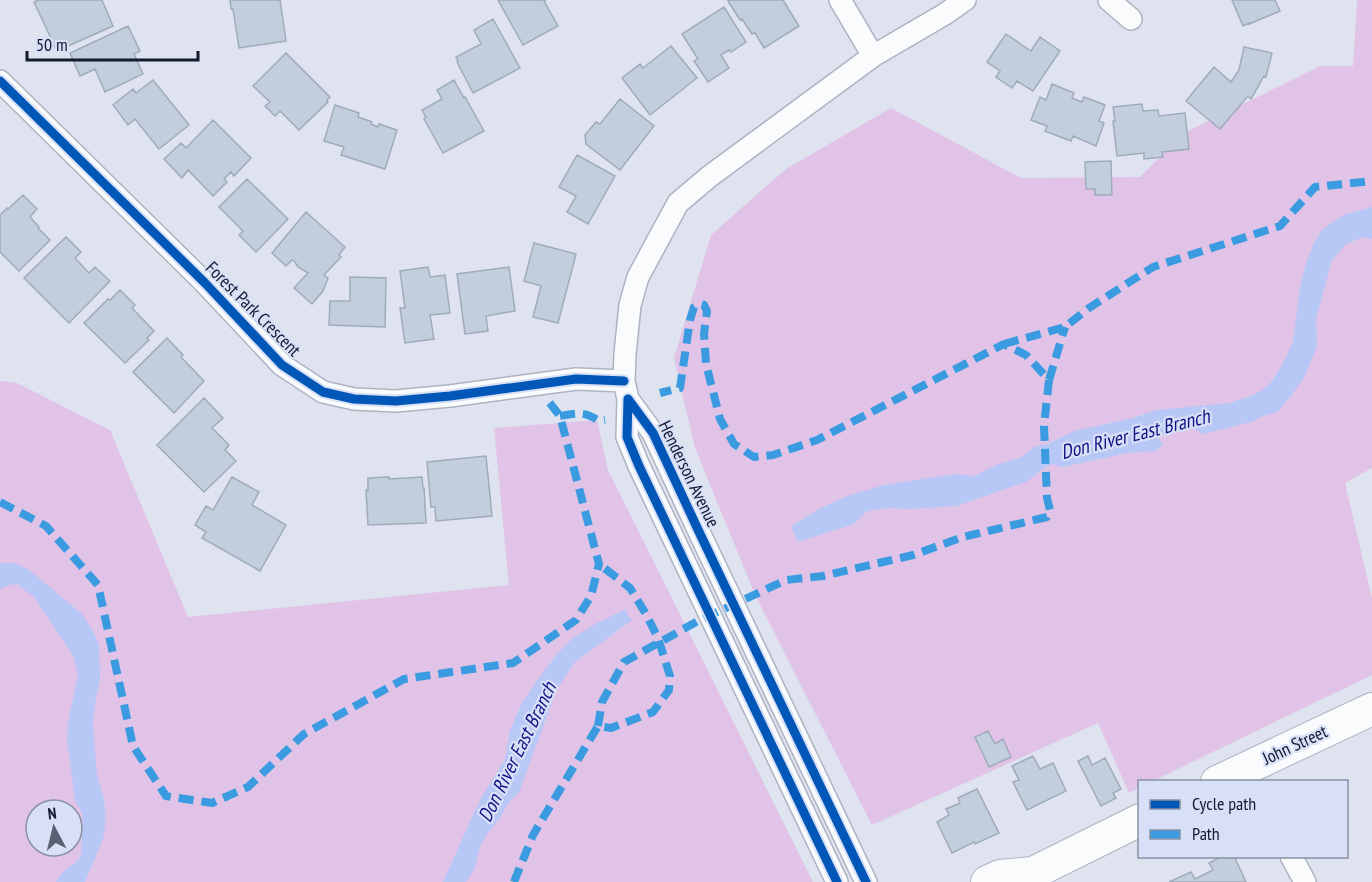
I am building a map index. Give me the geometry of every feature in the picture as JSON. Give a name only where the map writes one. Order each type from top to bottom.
[{"type":"main road","name":"John Street","points":[[1237,777],[1372,709]]},
{"type":"main road","points":[[987,882],[1000,876],[1030,877],[1138,821]]},
{"type":"street","points":[[840,0],[873,56]]},
{"type":"street","name":"Henderson Avenue","points":[[837,882],[627,437],[625,354],[630,305],[638,277],[678,203],[710,176],[873,56],[965,0]]},
{"type":"street","points":[[1109,0],[1131,19]]},
{"type":"street","name":"Forest Park Crescent","points":[[0,81],[205,283],[282,365],[323,392],[354,399],[396,401],[576,379],[626,390]]},
{"type":"street","name":"Henderson Avenue","points":[[626,390],[653,433],[866,882]]},
{"type":"street","points":[[1292,858],[1305,882]]},
{"type":"shaded area","points":[[1357,0],[1372,0],[1372,468],[1345,483],[1372,598],[1372,675],[1155,780],[1138,780],[1138,788],[1129,793],[1098,723],[872,825],[756,597],[695,448],[674,358],[711,235],[786,169],[891,108],[1021,178],[1140,177],[1184,133],[1320,66],[1353,66]]},
{"type":"shaded area","points":[[0,381],[17,383],[110,430],[188,617],[509,585],[494,428],[597,420],[608,470],[813,882],[0,882]]},
{"type":"water","name":"Don River East Branch","points":[[1372,207],[1372,239],[1364,237],[1346,244],[1332,260],[1316,319],[1317,346],[1305,376],[1277,412],[1251,422],[1203,434],[1195,429],[1164,433],[1158,438],[1163,444],[1156,451],[1127,453],[1063,467],[1052,464],[1028,481],[957,506],[888,508],[867,511],[854,524],[798,542],[791,526],[845,497],[884,485],[956,474],[974,476],[996,465],[1020,458],[1034,447],[1048,444],[1074,431],[1133,418],[1157,410],[1230,403],[1261,391],[1272,381],[1293,342],[1300,288],[1306,263],[1321,231],[1346,214]]},
{"type":"water","points":[[0,563],[15,563],[28,569],[82,614],[99,646],[100,679],[93,726],[97,774],[104,799],[106,818],[103,839],[85,882],[56,882],[60,875],[79,858],[84,858],[84,798],[75,798],[67,738],[78,675],[74,657],[34,597],[17,584],[0,589]]},
{"type":"water","name":"Don River East Branch","points":[[626,609],[632,620],[574,663],[557,689],[519,792],[509,802],[487,834],[480,847],[475,868],[466,882],[443,882],[479,802],[505,759],[510,731],[521,705],[536,682],[557,654],[573,638]]},
{"type":"building","points":[[38,0],[102,0],[113,26],[57,51],[34,2]]},
{"type":"building","points":[[230,0],[280,0],[286,41],[239,48]]},
{"type":"building","points":[[498,0],[546,0],[544,1],[558,26],[523,45]]},
{"type":"building","points":[[783,0],[799,26],[764,48],[755,33],[752,34],[742,19],[740,20],[728,1]]},
{"type":"building","points":[[1232,0],[1275,0],[1280,11],[1243,26]]},
{"type":"building","points":[[724,7],[746,42],[731,52],[729,50],[721,55],[729,68],[708,82],[694,61],[698,59],[682,34]]},
{"type":"building","points":[[493,19],[520,68],[473,93],[456,57],[481,44],[474,30]]},
{"type":"building","points":[[128,26],[140,51],[134,54],[143,74],[105,92],[95,69],[80,76],[70,53]]},
{"type":"building","points":[[1006,34],[1031,51],[1040,37],[1060,51],[1033,91],[1017,81],[1012,88],[996,77],[1000,71],[987,62]]},
{"type":"building","points":[[671,46],[697,78],[650,115],[622,78],[640,64],[643,68]]},
{"type":"building","points":[[1244,47],[1272,53],[1266,77],[1264,76],[1251,99],[1248,96],[1220,129],[1186,101],[1214,67],[1231,82],[1239,70]]},
{"type":"building","points":[[286,53],[330,97],[328,102],[299,130],[280,111],[275,116],[265,106],[270,102],[253,86]]},
{"type":"building","points":[[153,80],[189,125],[159,149],[135,119],[128,125],[113,105],[133,89],[136,93]]},
{"type":"building","points":[[454,80],[484,131],[443,153],[424,119],[426,117],[422,110],[442,99],[437,90]]},
{"type":"building","points":[[1052,84],[1074,93],[1072,98],[1082,102],[1084,97],[1105,105],[1099,121],[1104,123],[1096,146],[1073,136],[1071,141],[1045,131],[1047,126],[1031,120],[1040,97],[1046,100]]},
{"type":"building","points":[[620,99],[654,126],[620,170],[586,144],[585,135],[596,122],[600,124]]},
{"type":"building","points":[[1142,104],[1143,111],[1158,110],[1159,116],[1185,113],[1189,149],[1162,152],[1163,157],[1144,159],[1144,153],[1117,156],[1113,107]]},
{"type":"building","points":[[335,105],[359,113],[358,117],[378,127],[379,124],[397,130],[385,169],[341,155],[344,147],[324,141]]},
{"type":"building","points":[[213,120],[251,158],[234,176],[231,172],[224,179],[227,182],[213,196],[188,170],[182,178],[164,159],[181,143],[186,148]]},
{"type":"building","points":[[577,155],[615,176],[588,224],[567,212],[576,196],[559,187]]},
{"type":"building","points":[[1111,161],[1112,195],[1095,195],[1095,189],[1086,189],[1085,162]]},
{"type":"building","points":[[247,179],[288,219],[256,252],[239,235],[243,231],[219,207]]},
{"type":"building","points":[[23,195],[37,209],[30,217],[50,240],[19,271],[0,252],[0,215]]},
{"type":"building","points":[[306,212],[345,247],[339,255],[341,257],[324,275],[328,278],[323,291],[312,304],[294,288],[308,273],[292,260],[286,266],[272,253]]},
{"type":"building","points":[[66,237],[81,252],[75,258],[89,273],[95,267],[110,281],[69,323],[24,278]]},
{"type":"building","points":[[534,243],[576,254],[558,323],[533,317],[541,286],[524,281]]},
{"type":"building","points":[[428,267],[430,277],[445,275],[450,313],[430,315],[434,339],[405,343],[400,308],[405,308],[400,271]]},
{"type":"building","points":[[509,267],[515,311],[486,316],[488,331],[465,334],[457,274]]},
{"type":"building","points":[[350,277],[386,278],[385,327],[329,325],[330,301],[350,301]]},
{"type":"building","points":[[120,290],[135,305],[132,308],[154,331],[147,338],[149,340],[125,363],[84,323]]},
{"type":"building","points":[[167,338],[204,381],[174,413],[133,372]]},
{"type":"building","points":[[204,398],[223,418],[212,428],[229,445],[225,450],[236,461],[204,492],[157,445]]},
{"type":"building","points":[[486,456],[492,516],[436,521],[435,507],[431,507],[427,462]]},
{"type":"building","points":[[232,477],[259,492],[252,505],[286,525],[260,571],[202,538],[206,532],[195,525],[206,506],[213,510]]},
{"type":"building","points":[[389,477],[389,479],[422,477],[426,523],[368,525],[366,490],[368,491],[368,478]]},
{"type":"building","points":[[988,731],[995,744],[1003,739],[1011,757],[989,767],[975,737]]},
{"type":"building","points":[[1033,756],[1040,769],[1053,763],[1066,791],[1027,810],[1013,782],[1019,780],[1012,766]]},
{"type":"building","points":[[1088,756],[1092,765],[1105,758],[1121,789],[1113,793],[1116,798],[1101,806],[1078,761]]},
{"type":"building","points":[[977,789],[999,833],[952,853],[937,822],[949,815],[946,809],[960,803],[958,798]]},
{"type":"building","points":[[1218,858],[1235,858],[1246,882],[1169,882],[1191,872],[1195,879],[1213,870],[1209,863]]},
{"type":"marked path","points":[[1004,344],[1065,327],[1089,308],[1153,267],[1280,226],[1315,187],[1372,181]]},
{"type":"marked path","points":[[598,726],[602,702],[624,662],[698,621],[786,580],[823,576],[913,555],[963,537],[1047,517],[1050,510],[1047,498],[1044,426],[1049,380],[1026,355],[1004,344],[817,440],[773,455],[754,457],[734,444],[720,419],[706,364],[704,334],[707,311],[704,305],[700,304],[694,307],[690,320],[680,388],[660,393]]},
{"type":"marked path","points":[[1049,380],[1065,327]]},
{"type":"marked path","points":[[0,502],[46,526],[98,585],[133,746],[166,796],[212,803],[248,787],[304,734],[404,679],[513,663],[576,620],[591,596],[599,564],[560,416],[549,402]]},
{"type":"marked path","points":[[560,416],[581,414],[599,421],[605,420]]},
{"type":"marked path","points":[[514,882],[533,835],[598,726],[611,728],[653,712],[669,690],[670,676],[658,638],[646,614],[630,588],[599,564]]},
{"type":"cycle path","points":[[0,81],[205,283],[282,365],[323,392],[354,399],[396,401],[576,379],[624,381]]},
{"type":"cycle path","points":[[628,399],[653,433],[866,882]]},
{"type":"cycle path","points":[[628,399],[627,437],[639,466],[837,882]]}]
